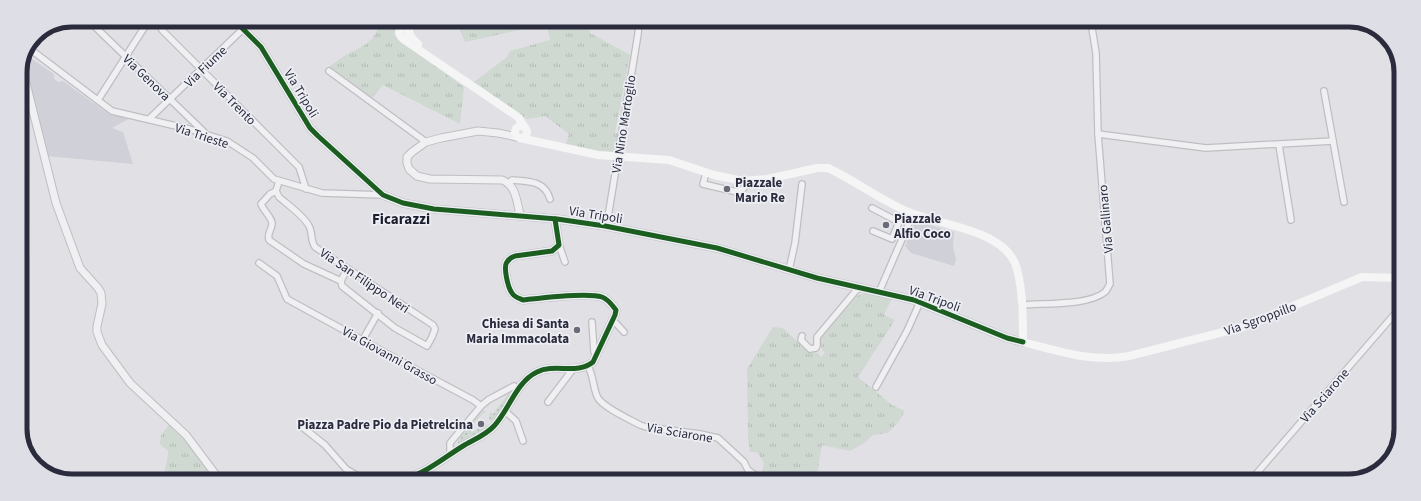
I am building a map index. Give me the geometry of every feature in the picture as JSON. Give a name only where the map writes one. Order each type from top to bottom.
[{"type":"main road","points":[[400,27],[399,33],[403,39],[521,119],[521,133],[545,144],[598,155],[669,160],[728,179],[748,181],[768,179],[818,168],[828,168],[881,199],[913,214],[992,239],[1002,245],[1009,252],[1016,264],[1022,305],[1023,342]]},
{"type":"main road","points":[[409,27],[410,36],[440,63]]},
{"type":"main road","name":"Via Sgroppillo","points":[[1118,358],[1243,327],[1362,277],[1394,278]]},
{"type":"main road","name":"Via Tripoli","points":[[1023,342],[1062,352],[1090,357],[1118,358]]},
{"type":"street","name":"Via Genova","points":[[95,27],[206,134]]},
{"type":"street","points":[[98,100],[144,27]]},
{"type":"street","name":"Via Trento","points":[[161,27],[162,30],[294,161],[299,167],[306,189]]},
{"type":"street","points":[[402,27],[408,39],[431,55]]},
{"type":"street","name":"Via Nino Martoglio","points":[[605,226],[609,211],[639,27]]},
{"type":"street","name":"Via Gallinaro","points":[[1022,305],[1084,301],[1100,295],[1110,284],[1098,134],[1096,53],[1092,27]]},
{"type":"street","name":"Via Fiume","points":[[149,118],[170,100],[244,29]]},
{"type":"street","name":"Via Tripoli","points":[[244,29],[261,47],[310,128],[383,195],[403,203],[434,209],[555,219],[605,226],[717,248],[817,278],[920,302],[1008,338],[1023,342]]},
{"type":"street","name":"Via Trieste","points":[[32,52],[112,111],[149,118],[206,134],[227,142],[253,158],[274,179],[322,193],[383,195]]},
{"type":"street","points":[[329,71],[426,142]]},
{"type":"street","points":[[27,87],[56,203],[80,268],[101,293],[102,304],[97,326],[102,345],[130,383],[186,435],[215,474]]},
{"type":"street","points":[[1324,91],[1344,202]]},
{"type":"street","points":[[520,215],[515,194],[509,184],[502,180],[430,179],[417,176],[409,169],[407,157],[426,142],[478,132],[521,133]]},
{"type":"street","points":[[1098,134],[1206,148],[1333,141]]},
{"type":"street","points":[[1279,144],[1291,220]]},
{"type":"street","points":[[706,173],[703,184],[737,192],[744,188],[748,181]]},
{"type":"street","points":[[509,184],[512,180],[534,182],[544,187],[548,192],[550,199]]},
{"type":"street","points":[[279,181],[276,191],[270,194],[261,204],[272,222],[270,240],[304,264],[341,281]]},
{"type":"street","points":[[789,270],[795,243],[802,184]]},
{"type":"street","name":"Via San Filippo Neri","points":[[276,191],[278,197],[306,222],[311,232],[311,242],[315,247],[343,264],[347,269],[433,325],[435,329],[426,346],[395,328],[378,313]]},
{"type":"street","points":[[872,208],[899,222]]},
{"type":"street","points":[[873,230],[892,239],[904,210]]},
{"type":"street","points":[[879,292],[913,214]]},
{"type":"street","points":[[555,219],[559,245],[566,262]]},
{"type":"street","points":[[417,474],[488,431],[505,411],[524,382],[537,372],[544,369],[573,369],[588,366],[593,362],[613,320],[616,310],[606,299],[601,297],[579,296],[522,300],[511,292],[508,284],[505,267],[510,258],[552,251],[559,245]]},
{"type":"street","name":"Via Giovanni Grasso","points":[[259,263],[277,276],[287,298],[473,400],[481,406]]},
{"type":"street","points":[[347,269],[341,281],[342,286],[378,313],[362,340]]},
{"type":"street","points":[[802,336],[801,340],[810,349],[816,348],[817,337],[859,287]]},
{"type":"street","points":[[876,387],[907,331],[920,302]]},
{"type":"street","name":"Via Sciarone","points":[[1256,474],[1394,315]]},
{"type":"street","points":[[613,320],[624,332]]},
{"type":"street","points":[[592,322],[594,352],[597,354]]},
{"type":"street","name":"Via Sciarone","points":[[588,366],[591,371],[597,396],[602,404],[646,427],[700,434],[718,438],[744,462],[748,470],[754,474]]},
{"type":"street","points":[[548,402],[573,369]]},
{"type":"street","points":[[450,454],[450,443],[481,406],[488,400],[514,386]]},
{"type":"street","points":[[505,411],[516,421],[523,441]]},
{"type":"street","points":[[301,426],[325,445],[346,469],[354,474]]},
{"type":"shaded area","points":[[32,59],[54,74],[54,79],[58,82],[63,81],[110,115],[130,118],[112,128],[123,132],[133,164],[46,156],[27,71],[29,60]]},
{"type":"shaded area","points":[[915,221],[954,232],[953,247],[956,259],[954,266],[911,253],[905,246]]},
{"type":"green space","points":[[377,27],[394,27],[394,34],[397,39],[464,87],[460,124],[383,85],[372,98],[329,67],[344,56],[363,46],[372,39],[377,31]]},
{"type":"green space","points":[[459,27],[533,27],[465,42]]},
{"type":"green space","points":[[548,27],[590,27],[590,33],[630,55],[615,133],[619,134],[615,152],[598,151],[566,144],[569,134],[545,116],[527,119],[474,82],[507,57],[510,51],[550,40]]},
{"type":"green space","points":[[865,293],[892,298],[884,315],[895,320],[858,377],[892,405],[905,411],[899,421],[888,433],[873,435],[864,443],[850,451],[822,445],[817,474],[761,474],[764,463],[757,452],[750,452],[748,438],[747,369],[773,327],[783,328],[809,352],[818,353],[821,357],[825,353],[821,348],[820,338],[857,296]]},
{"type":"green space","points":[[513,393],[495,420],[489,421],[490,412],[493,414],[508,394]]},
{"type":"green space","points":[[483,410],[485,413],[483,413],[471,427],[471,432],[487,423],[487,427],[458,445],[460,438]]},
{"type":"green space","points":[[169,425],[189,445],[210,474],[165,474],[168,451],[160,444],[161,435]]},
{"type":"cycle path","points":[[241,27],[261,47],[310,128],[383,195],[403,203],[434,209],[557,219],[605,226],[717,248],[817,278],[914,300],[1007,338],[1023,342]]},
{"type":"cycle path","points":[[417,474],[428,469],[491,429],[518,389],[524,382],[537,372],[551,368],[580,368],[593,362],[615,315],[616,310],[608,301],[602,297],[586,295],[523,300],[516,297],[510,290],[506,273],[506,265],[511,258],[515,256],[552,251],[559,245],[555,219]]},
{"type":"place","name":"Piazzale Mario Re","points":[[727,189]]},
{"type":"place","name":"Piazzale Alfio Coco","points":[[886,225]]},
{"type":"place","name":"Chiesa di Santa Maria Immacolata","points":[[577,330]]},
{"type":"place","name":"Piazza Padre Pio da Pietrelcina","points":[[481,424]]},
{"type":"district","name":"Ficarazzi","points":[[401,219]]}]
